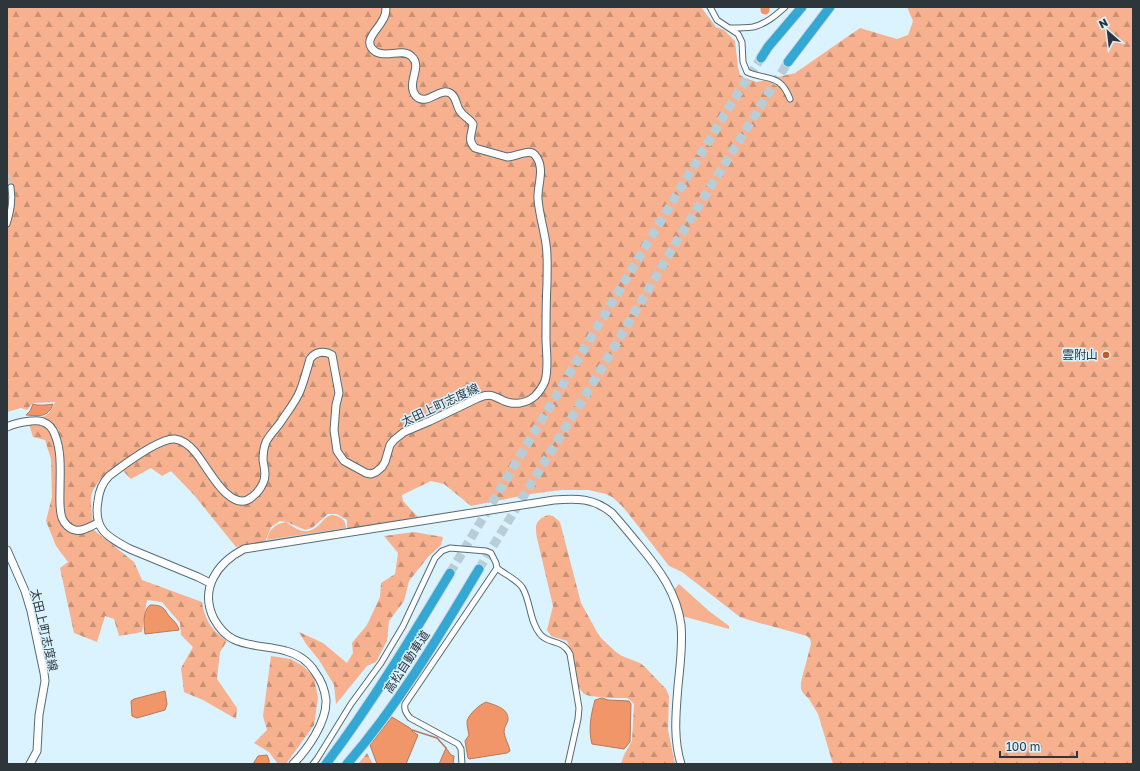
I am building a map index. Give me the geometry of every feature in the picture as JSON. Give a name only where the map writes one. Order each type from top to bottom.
[{"type":"highway","points":[[761,58],[768,47],[802,7]]},
{"type":"highway","points":[[788,62],[830,7]]},
{"type":"highway","name":"高松自動車道","points":[[347,764],[379,724],[418,670],[480,569]]},
{"type":"highway","name":"高松自動車道","points":[[326,764],[346,738],[373,698],[450,573]]},
{"type":"main road","name":"太田上町志度線","points":[[98,523],[96,516],[97,507],[101,488],[105,480],[117,470],[146,451],[167,440],[174,439],[182,441],[195,452],[217,484],[227,495],[239,501],[250,499],[263,484],[265,478],[263,457],[267,440],[283,420],[299,392],[313,355],[322,352],[332,355],[339,393],[336,405],[334,430],[337,451],[344,461],[366,473],[371,474],[382,467],[390,445],[404,432],[485,395],[515,404],[522,403],[534,397],[541,389],[545,381],[547,368],[547,261],[546,244],[538,198],[541,174],[539,161],[535,154],[530,152],[507,157],[475,148],[471,144],[470,139],[473,124],[460,111],[454,97],[451,94],[442,92],[426,99],[420,99],[416,96],[412,86],[416,68],[414,59],[405,53],[380,53],[375,51],[370,43],[370,37],[382,21],[386,7]]},
{"type":"main road","points":[[7,427],[20,422],[33,421],[44,422],[53,430],[58,445],[60,461],[60,505],[62,519],[70,528],[80,531],[98,523],[104,532],[120,544],[210,583]]},
{"type":"main road","points":[[293,764],[312,741],[320,726],[325,710],[326,700],[322,684],[318,675],[307,662],[288,651],[249,644],[232,638],[217,624],[209,604],[208,593],[212,578],[222,565],[234,554],[244,550],[554,500],[571,499],[598,503],[612,513],[646,553],[672,592],[681,625],[675,725],[676,741],[681,764]]},
{"type":"main road","name":"太田上町志度線","points":[[7,550],[25,591],[45,681],[39,715],[37,751],[30,764]]},
{"type":"street","points":[[710,7],[717,20],[738,34],[742,42],[743,62],[747,72],[774,79],[781,83],[790,99]]},
{"type":"street","points":[[730,28],[761,25],[785,7]]},
{"type":"street","points":[[7,224],[11,211],[11,187]]},
{"type":"street","points":[[313,764],[403,626],[435,558],[442,551],[450,548],[486,551],[491,553],[497,568],[522,587],[539,633],[543,637],[562,644],[567,648],[570,654],[579,708],[568,764]]},
{"type":"street","points":[[462,764],[461,749],[458,744],[410,718],[405,712],[404,708],[405,704],[497,568]]},
{"type":"green space","points":[[7,7],[701,7],[716,27],[724,30],[735,41],[740,75],[757,82],[795,73],[860,28],[897,39],[908,35],[913,21],[907,7],[1133,7],[1133,764],[833,764],[818,714],[801,689],[801,682],[811,644],[809,638],[807,636],[740,617],[682,572],[669,566],[622,506],[612,497],[588,490],[561,490],[531,494],[471,506],[444,484],[431,481],[402,495],[403,501],[418,517],[347,529],[347,520],[337,514],[328,514],[312,528],[305,530],[287,522],[280,521],[271,527],[265,542],[236,547],[194,495],[171,471],[162,476],[151,468],[131,479],[117,465],[99,481],[92,493],[91,506],[94,530],[134,562],[142,580],[202,602],[207,620],[213,629],[227,641],[220,652],[217,679],[237,708],[236,719],[203,700],[184,692],[181,668],[193,647],[181,635],[180,623],[162,602],[147,600],[142,632],[119,636],[114,619],[105,616],[97,642],[74,633],[60,568],[68,562],[56,546],[46,521],[52,497],[51,459],[45,440],[33,437],[27,418],[45,416],[50,412],[55,402],[34,403],[27,410],[21,408],[7,412],[7,382],[9,380],[7,380]]},
{"type":"green space","points":[[332,515],[342,518],[345,522],[346,528],[267,540],[271,530],[279,524],[286,522],[299,530],[307,531],[315,528],[327,517]]},
{"type":"green space","points":[[548,515],[553,516],[560,522],[581,603],[601,638],[622,656],[640,663],[666,689],[669,696],[668,730],[675,764],[621,764],[632,741],[634,704],[627,698],[610,698],[584,694],[578,687],[573,655],[567,641],[551,636],[547,630],[553,606],[537,538],[536,526],[538,521]]},
{"type":"green space","points":[[414,532],[443,537],[441,545],[428,557],[409,581],[404,601],[389,621],[387,641],[376,662],[367,666],[336,704],[334,685],[319,660],[306,644],[299,632],[323,643],[347,663],[353,653],[352,643],[367,625],[380,597],[381,583],[395,574],[398,553],[384,536]]},
{"type":"green space","points":[[679,584],[709,611],[729,626],[729,629],[682,616],[673,591]]},
{"type":"green space","points":[[271,656],[291,659],[303,666],[314,677],[318,698],[314,725],[286,764],[278,764],[269,752],[254,743],[267,730],[263,716]]},
{"type":"green space","points":[[367,753],[373,764],[358,764]]},
{"type":"shaded area","points":[[33,404],[53,404],[51,409],[46,414],[39,416],[26,415],[30,411]]},
{"type":"shaded area","points":[[150,605],[162,607],[179,630],[145,634],[145,615],[147,608]]},
{"type":"shaded area","points":[[165,691],[167,704],[165,710],[137,718],[132,716],[131,701]]},
{"type":"shaded area","points":[[602,698],[608,700],[629,701],[631,704],[630,742],[624,749],[592,744],[590,722],[592,711],[595,700]]},
{"type":"shaded area","points":[[486,702],[504,710],[508,716],[504,732],[510,751],[507,753],[469,759],[465,741],[469,735],[467,721],[480,705]]},
{"type":"shaded area","points":[[392,717],[410,728],[418,735],[406,764],[377,764],[370,745]]},
{"type":"shaded area","points":[[446,748],[451,755],[454,756],[453,764],[439,764]]},
{"type":"shaded area","points":[[267,755],[269,764],[253,764],[258,756]]},
{"type":"waterway","points":[[412,730],[437,738],[446,748]]},
{"type":"tunnel","points":[[450,573],[731,104],[761,58]]},
{"type":"tunnel","points":[[479,569],[599,373],[677,241],[788,62]]},
{"type":"tunnel","points":[[7,174],[11,187]]},
{"type":"place","name":"雲附山","points":[[1106,355]]}]
